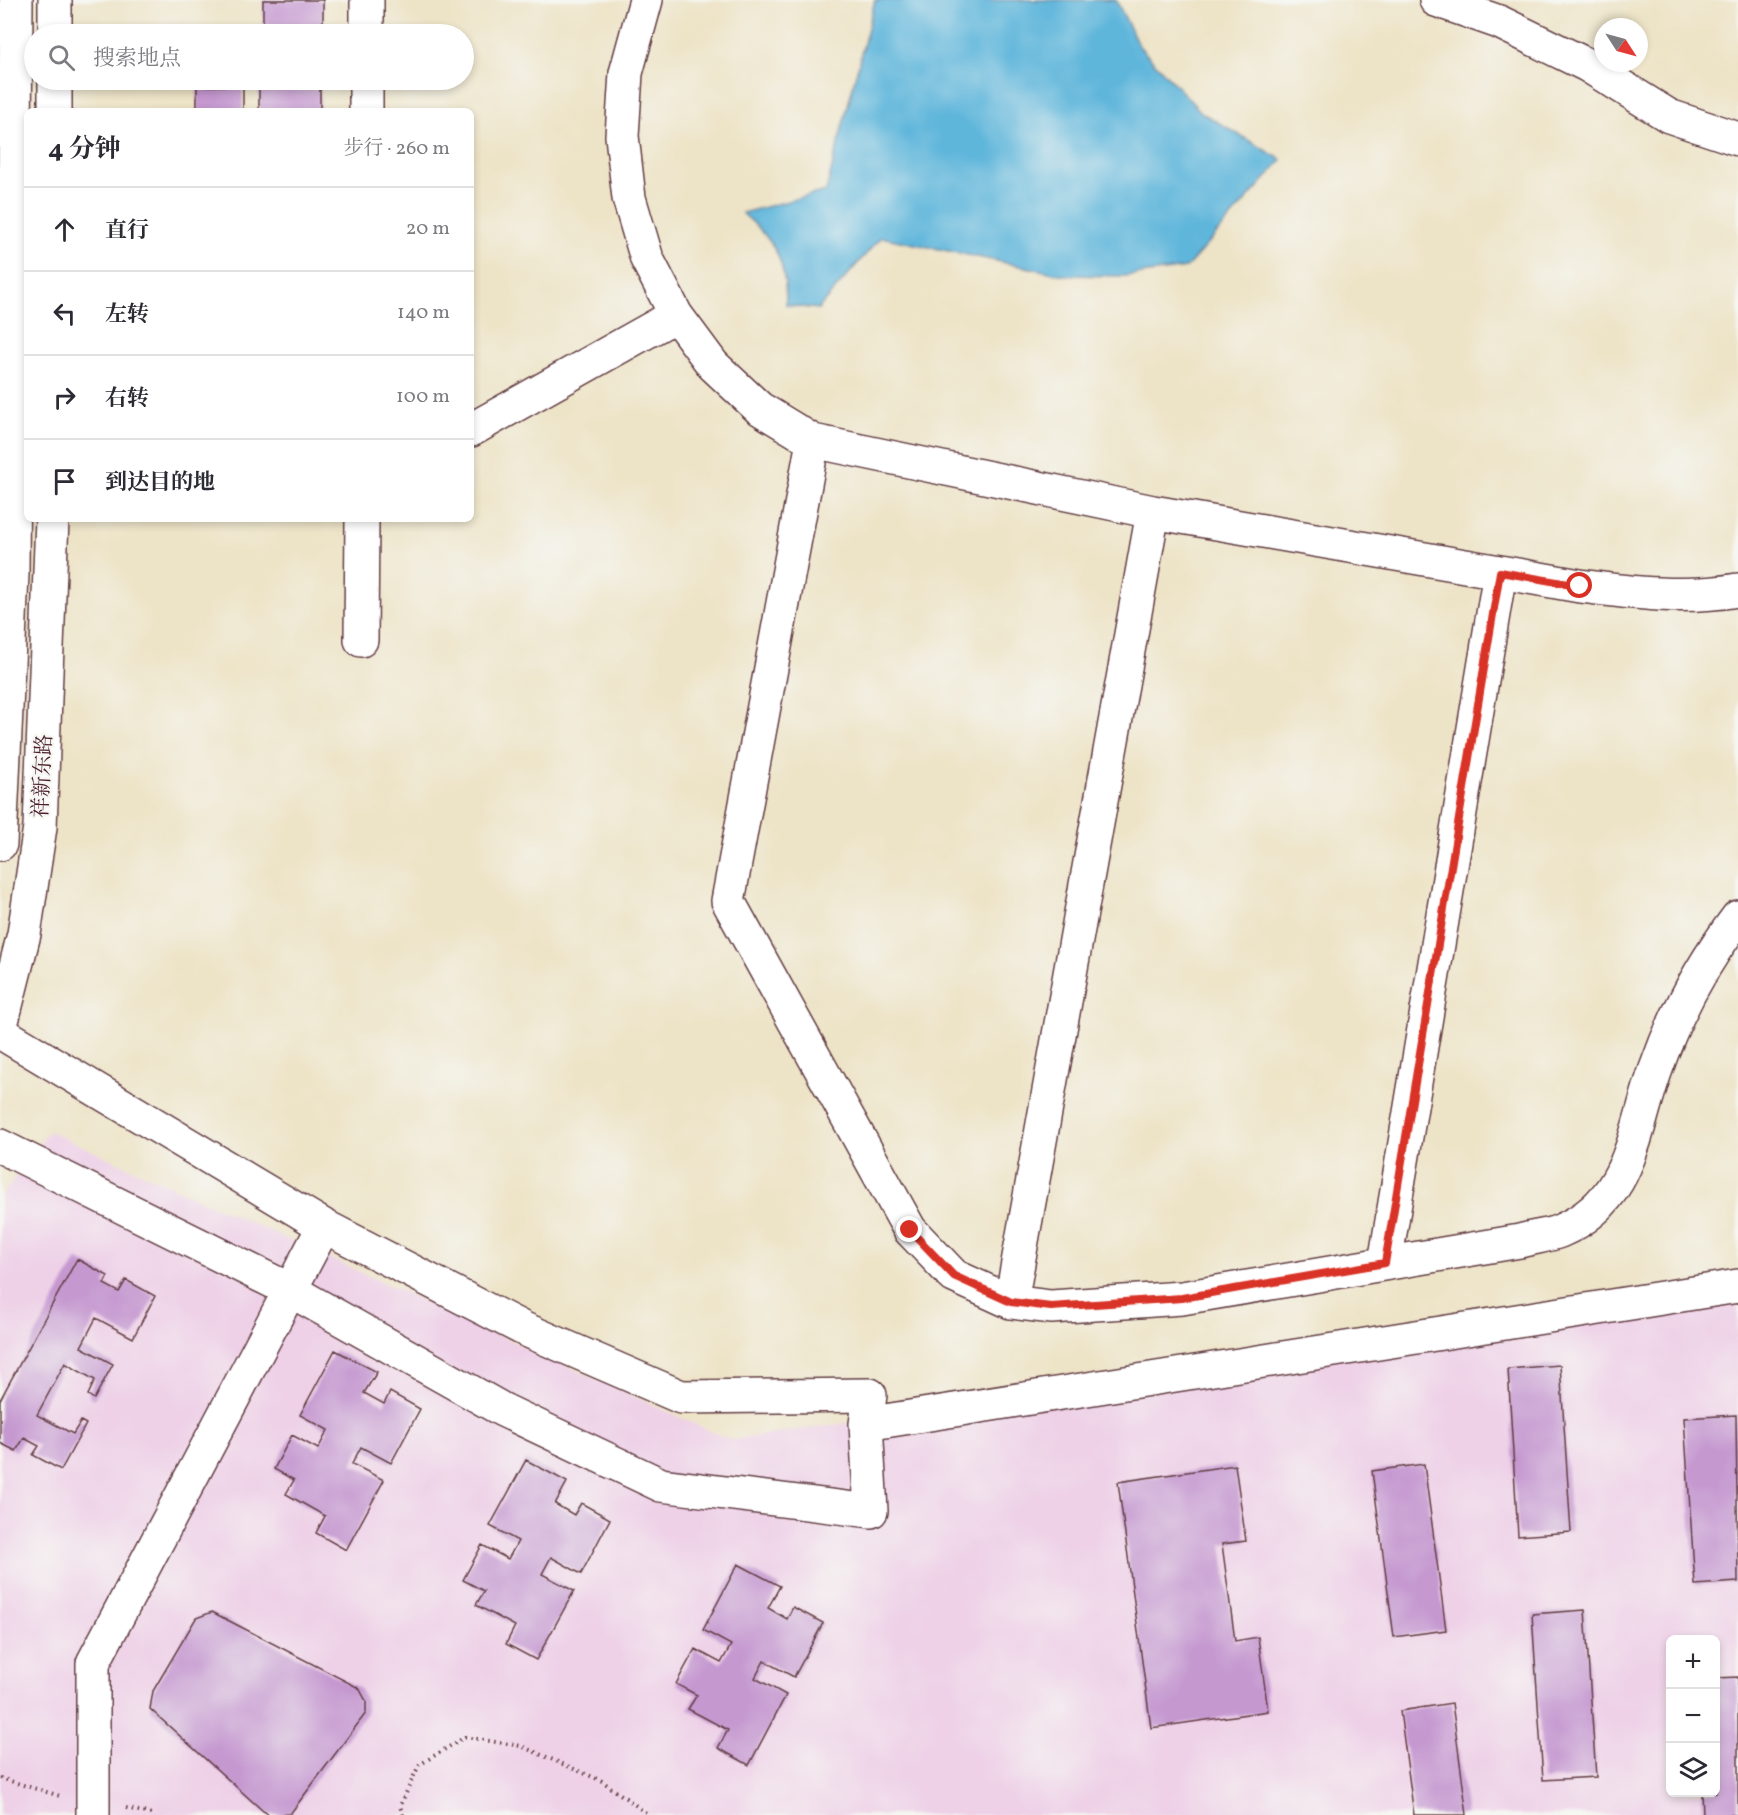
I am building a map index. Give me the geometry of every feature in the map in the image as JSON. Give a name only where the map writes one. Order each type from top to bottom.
[{"type":"street","name":"祥新东路","points":[[0,844],[12,574],[20,483],[15,0]]},
{"type":"street","points":[[55,0],[55,24]]},
{"type":"street","points":[[367,0],[367,24]]},
{"type":"street","points":[[646,0],[626,73],[622,136],[629,198],[647,259],[676,315],[714,365],[759,408],[813,441],[1153,512],[1500,572],[1647,595],[1714,594],[1738,590]]},
{"type":"street","points":[[1436,0],[1499,22],[1587,65],[1670,116],[1738,139]]},
{"type":"street","points":[[55,90],[55,108]]},
{"type":"street","points":[[366,90],[366,108]]},
{"type":"street","points":[[474,428],[676,315]]},
{"type":"street","points":[[813,441],[729,901],[910,1230],[954,1276],[1011,1302],[1051,1307],[1182,1298],[1520,1240],[1560,1231],[1596,1209],[1622,1177],[1637,1138],[1655,1070],[1683,1004],[1718,943],[1738,917]]},
{"type":"street","points":[[1011,1302],[1153,512]]},
{"type":"street","name":"祥新东路","points":[[0,1030],[24,934],[40,827],[52,522]]},
{"type":"street","points":[[361,639],[362,522]]},
{"type":"street","points":[[1385,1263],[1500,572]]},
{"type":"street","points":[[0,1030],[324,1226],[524,1329],[681,1397],[870,1395],[866,1424],[871,1511],[661,1485],[503,1410],[290,1290],[0,1146]]},
{"type":"street","points":[[93,1815],[93,1663],[324,1226]]},
{"type":"street","points":[[866,1424],[1738,1286]]},
{"type":"path","points":[[403,1815],[400,1806],[419,1765],[465,1737],[521,1746],[602,1781],[649,1815]]},
{"type":"shaded area","points":[[49,1131],[730,1440],[1738,1292],[1738,1815],[0,1815],[0,1198]]},
{"type":"water","points":[[875,0],[1116,0],[1139,46],[1202,113],[1282,160],[1186,268],[1125,276],[1064,275],[881,237],[818,309],[786,305],[784,276],[777,253],[763,233],[742,213],[826,191]]},
{"type":"building","points":[[263,0],[323,0],[323,24],[263,24]]},
{"type":"building","points":[[197,90],[243,90],[243,108],[197,108]]},
{"type":"building","points":[[259,90],[320,90],[320,108],[259,108]]},
{"type":"building","points":[[77,1259],[108,1276],[104,1284],[119,1292],[126,1280],[155,1296],[133,1338],[96,1318],[81,1347],[113,1364],[94,1399],[88,1395],[95,1380],[65,1363],[37,1415],[73,1434],[81,1421],[86,1424],[61,1470],[33,1455],[39,1446],[24,1438],[16,1451],[0,1443],[0,1400]]},
{"type":"building","points":[[335,1350],[377,1372],[364,1393],[384,1404],[390,1392],[420,1409],[391,1463],[361,1447],[352,1464],[384,1480],[346,1550],[316,1533],[325,1516],[286,1494],[294,1480],[274,1469],[292,1435],[318,1449],[328,1430],[300,1415]]},
{"type":"building","points":[[1560,1365],[1571,1532],[1518,1536],[1508,1369]]},
{"type":"building","points":[[1736,1415],[1738,1582],[1695,1585],[1684,1418]]},
{"type":"building","points":[[526,1460],[567,1482],[555,1504],[574,1515],[581,1503],[610,1519],[581,1574],[551,1557],[542,1574],[574,1591],[536,1660],[506,1644],[515,1626],[476,1605],[484,1591],[463,1580],[482,1545],[508,1559],[518,1541],[490,1526]]},
{"type":"building","points":[[1424,1464],[1446,1630],[1394,1637],[1372,1471]]},
{"type":"building","points":[[1235,1465],[1246,1541],[1222,1544],[1235,1641],[1258,1637],[1268,1711],[1151,1728],[1118,1482]]},
{"type":"building","points":[[738,1564],[780,1586],[768,1608],[787,1619],[793,1607],[823,1623],[794,1677],[764,1661],[755,1678],[786,1695],[749,1765],[718,1748],[728,1730],[688,1709],[697,1695],[676,1684],[695,1649],[721,1663],[731,1645],[703,1630]]},
{"type":"building","points":[[1585,1610],[1596,1777],[1543,1780],[1532,1614]]},
{"type":"building","points":[[212,1612],[359,1688],[366,1701],[366,1713],[290,1814],[270,1815],[263,1811],[150,1709],[153,1691],[196,1618]]},
{"type":"building","points":[[1738,1677],[1738,1815],[1703,1815],[1702,1797],[1720,1797],[1720,1678]]},
{"type":"building","points":[[1452,1703],[1467,1815],[1414,1815],[1400,1711]]},
{"type":"route","points":[[910,1230],[954,1276],[1011,1302],[1051,1307],[1182,1298],[1385,1263],[1500,572],[1580,586]]}]
